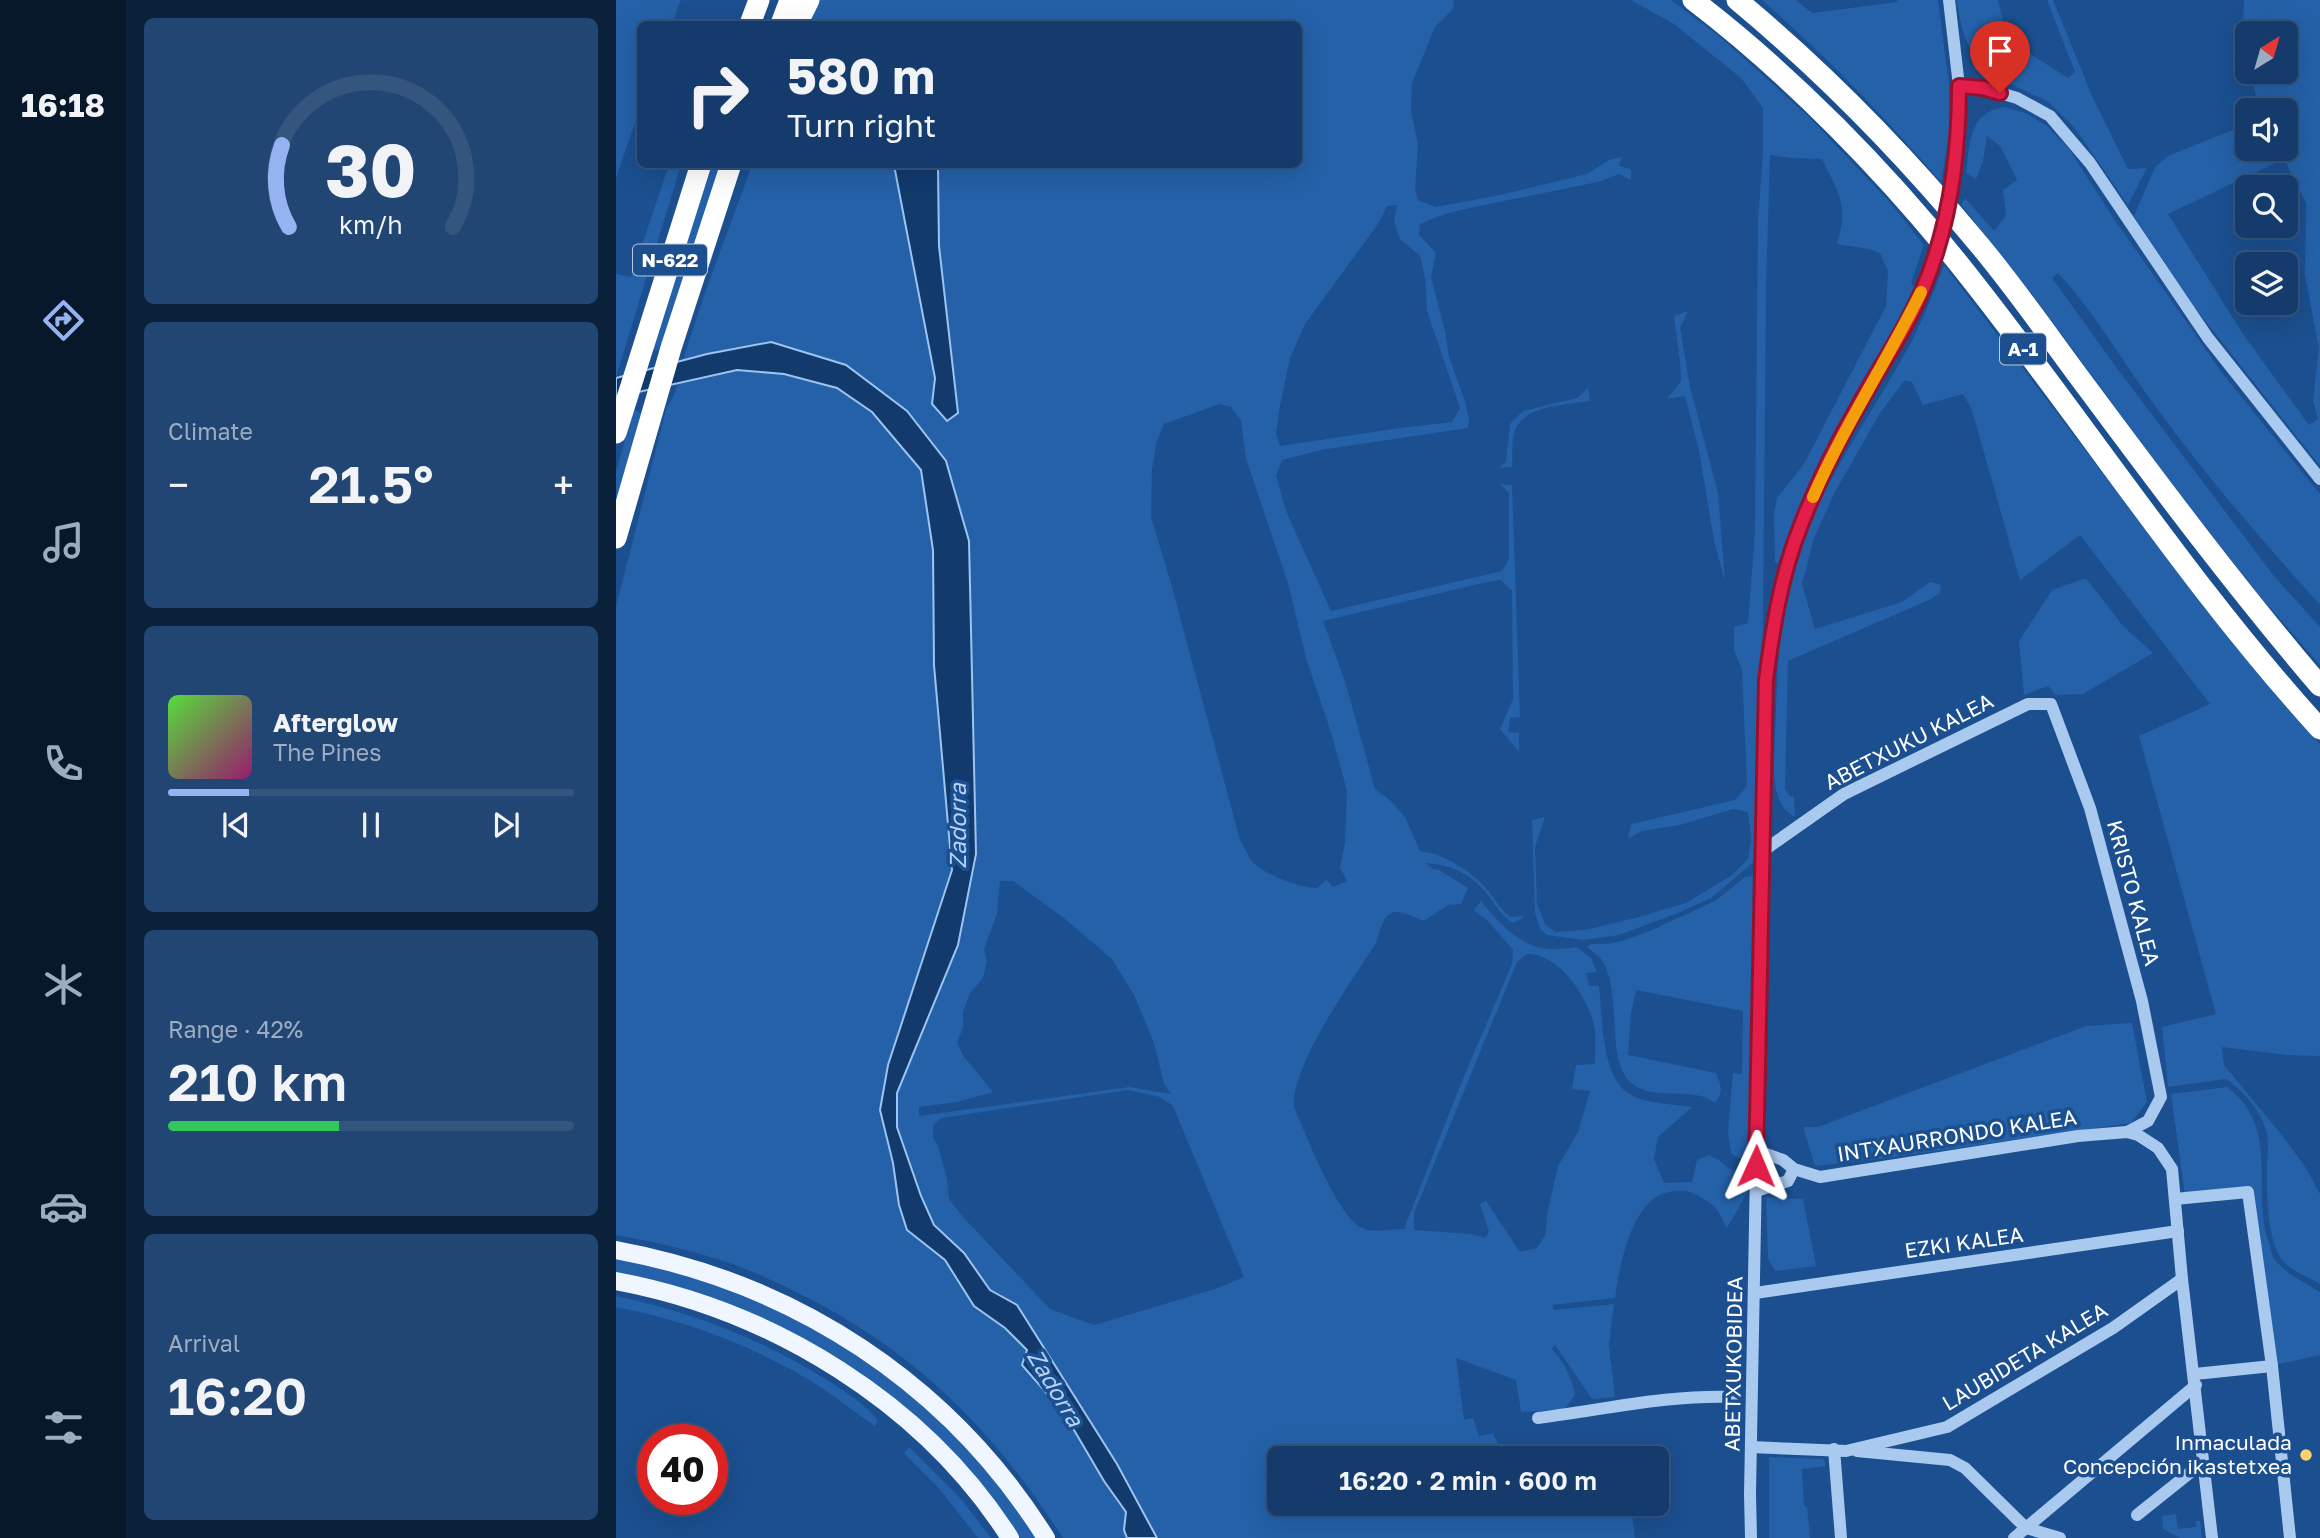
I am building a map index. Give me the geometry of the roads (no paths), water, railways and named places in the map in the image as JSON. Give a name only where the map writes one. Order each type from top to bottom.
[{"type":"highway","points":[[747,0],[750,21]]},
{"type":"highway","points":[[751,21],[759,0]]},
{"type":"highway","points":[[782,21],[790,0]]},
{"type":"highway","points":[[798,21],[809,0]]},
{"type":"highway","name":"A-1","points":[[1693,0],[1769,64],[1867,159],[1962,268],[2192,575],[2320,729]]},
{"type":"highway","name":"A-1","points":[[1737,0],[1826,78],[1868,120],[1979,243],[2208,551],[2320,686]]},
{"type":"highway","name":"N-622","points":[[616,433],[700,168]]},
{"type":"highway","name":"N-622","points":[[616,538],[671,348],[730,168]]},
{"type":"main road","points":[[616,1250],[699,1269],[751,1287],[844,1336],[894,1370],[972,1440],[1001,1474],[1046,1538]]},
{"type":"main road","points":[[616,1281],[673,1294],[726,1312],[783,1336],[841,1370],[877,1396],[941,1452],[976,1492],[1010,1538]]},
{"type":"street","name":"ABETXUKOBIDEA","points":[[1751,1538],[1766,680],[1783,577],[1801,525],[1821,478],[1858,406],[1900,336],[1923,288],[1943,224],[1956,159],[1959,86],[1949,0]]},
{"type":"street","points":[[1959,86],[1983,88],[2017,98],[2050,116],[2090,163],[2208,338],[2320,479]]},
{"type":"street","name":"ABETXUKU KALEA","points":[[1763,851],[1844,794],[2028,704],[2051,704]]},
{"type":"street","name":"KRISTO KALEA","points":[[2051,704],[2090,808],[2142,1001],[2161,1097],[2148,1121],[2127,1132]]},
{"type":"street","points":[[2127,1132],[2138,1135],[2158,1148],[2172,1169],[2212,1538]]},
{"type":"street","name":"INTXAURRONDO KALEA","points":[[1757,1151],[1783,1160],[1794,1170],[1820,1177],[2078,1136],[2127,1132]]},
{"type":"street","points":[[1756,1191],[1788,1181],[1794,1170]]},
{"type":"street","points":[[2175,1199],[2248,1192],[2272,1366],[2290,1538]]},
{"type":"street","name":"EZKI KALEA","points":[[1755,1293],[2178,1231]]},
{"type":"street","name":"LAUBIDETA KALEA","points":[[1751,1447],[1840,1450],[1947,1427],[2113,1328],[2182,1279]]},
{"type":"street","points":[[2014,1538],[2195,1380],[2272,1366]]},
{"type":"street","points":[[1538,1418],[1619,1406],[1735,1397]]},
{"type":"street","points":[[1841,1538],[1840,1450],[1950,1460],[1965,1468],[2026,1528],[2060,1538]]},
{"type":"street","points":[[2137,1515],[2192,1471],[2204,1465]]},
{"type":"water","points":[[895,168],[938,169],[939,246],[958,413],[947,421],[932,404],[935,378]]},
{"type":"water","name":"Zadorra","points":[[771,342],[846,365],[907,411],[946,461],[969,541],[976,854],[958,945],[897,1093],[897,1127],[934,1225],[964,1253],[990,1290],[1017,1305],[1117,1464],[1157,1538],[1127,1538],[1124,1530],[1126,1512],[1104,1481],[1064,1413],[1022,1365],[1027,1350],[1005,1328],[974,1306],[945,1260],[907,1230],[899,1205],[893,1163],[880,1110],[888,1065],[952,870],[934,665],[933,550],[921,470],[872,412],[837,388],[784,374],[737,370],[616,397],[616,378],[707,354]]},
{"type":"place","name":"Inmaculada Concepción ikastetxea","points":[[2306,1455]]}]
